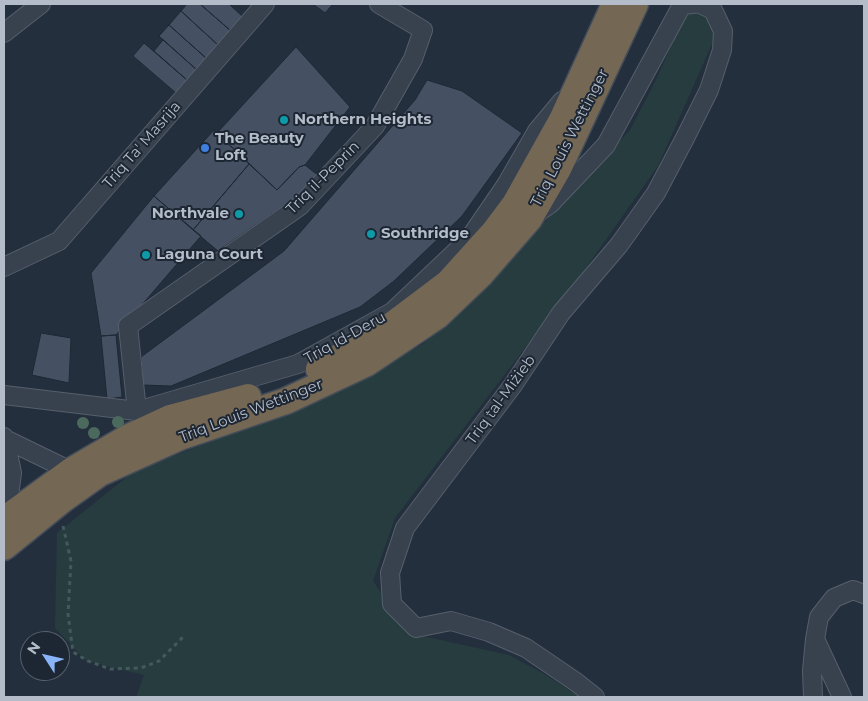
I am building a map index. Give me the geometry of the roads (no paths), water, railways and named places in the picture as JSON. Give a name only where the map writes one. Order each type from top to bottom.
[{"type":"highway","name":"Triq Louis Wettinger","points":[[5,520],[71,471],[129,437],[170,418],[275,388],[323,367],[387,329],[448,283],[494,232],[515,204],[563,118],[615,4]]},
{"type":"highway","name":"Triq Louis Wettinger","points":[[4,547],[52,508],[100,473],[180,437],[286,401],[368,363],[437,316],[481,274],[529,219],[558,169],[635,4]]},
{"type":"street","points":[[4,34],[41,4]]},
{"type":"street","name":"Triq Ta' Masrija","points":[[4,267],[59,241],[265,4]]},
{"type":"street","name":"Triq il-Peprin","points":[[138,411],[128,326],[300,206],[375,126],[413,59],[423,30],[379,4]]},
{"type":"street","points":[[529,219],[550,204],[606,145],[682,5],[693,4]]},
{"type":"street","name":"Triq tal-Miżieb","points":[[595,697],[526,648],[489,632],[451,621],[416,628],[392,604],[390,573],[405,528],[513,384],[561,314],[619,245],[656,193],[709,90],[722,50],[723,30],[713,10],[700,4]]},
{"type":"street","name":"Triq id-Deru","points":[[4,395],[138,411],[298,364],[392,312],[469,239],[506,185],[537,132],[581,78]]},
{"type":"street","points":[[4,438],[71,471]]},
{"type":"street","points":[[4,438],[12,473],[5,520]]},
{"type":"street","points":[[813,697],[812,671],[819,617],[834,598],[853,590],[864,594]]},
{"type":"street","points":[[815,639],[842,697]]},
{"type":"place","name":"Northern Heights","points":[[284,120]]},
{"type":"place","name":"The Beauty Loft","points":[[205,148]]},
{"type":"place","name":"Northvale","points":[[239,214]]},
{"type":"place","name":"Southridge","points":[[371,234]]},
{"type":"place","name":"Laguna Court","points":[[146,255]]}]
